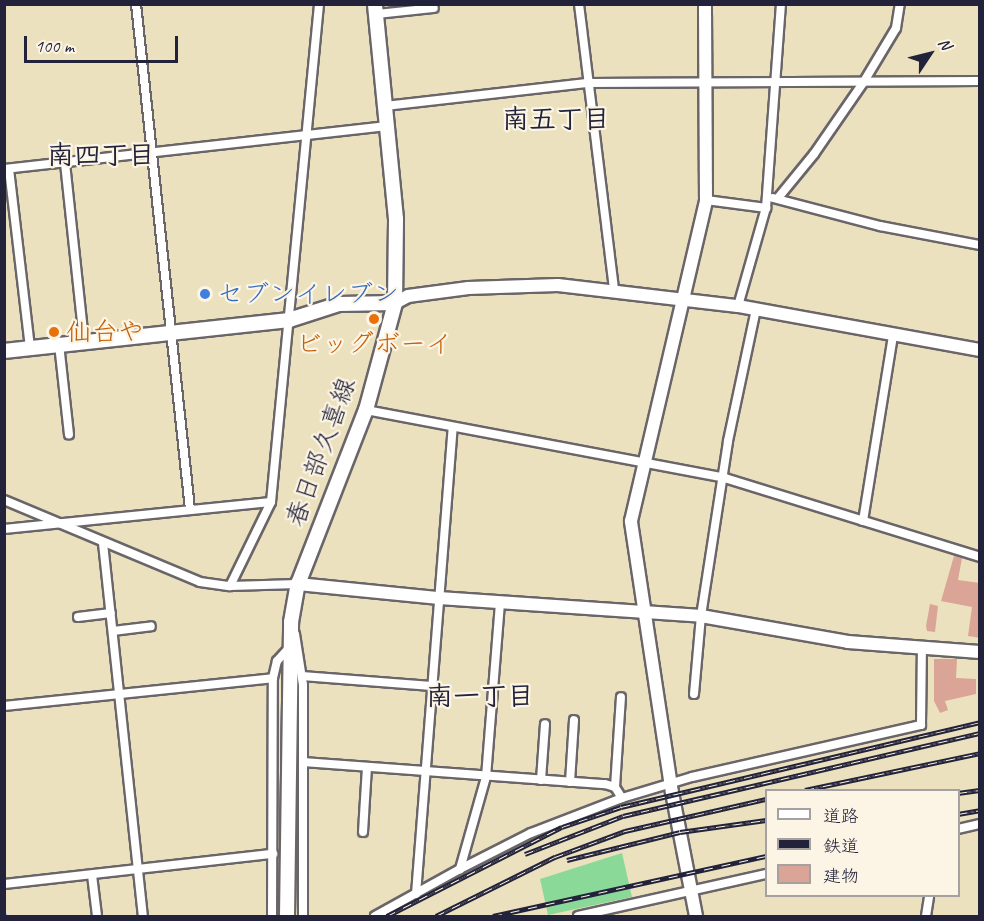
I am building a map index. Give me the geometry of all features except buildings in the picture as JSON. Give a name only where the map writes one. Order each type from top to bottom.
[{"type":"main road","name":"春日部久喜線","points":[[287,916],[291,622],[298,584],[366,410],[395,303],[396,219],[375,9]]},
{"type":"main road","points":[[4,351],[289,320],[339,304],[395,303]]},
{"type":"street","points":[[136,4],[190,509]]},
{"type":"street","points":[[230,586],[271,502],[319,4]]},
{"type":"street","points":[[579,4],[614,290]]},
{"type":"street","points":[[696,916],[671,783],[631,521],[706,200],[705,4]]},
{"type":"street","points":[[738,306],[766,208],[781,4]]},
{"type":"street","points":[[778,198],[814,154],[863,83],[896,28],[900,4]]},
{"type":"street","points":[[375,9],[434,8]]},
{"type":"street","points":[[386,106],[587,83],[980,81]]},
{"type":"street","points":[[30,348],[7,169],[388,126]]},
{"type":"street","points":[[65,163],[84,342]]},
{"type":"street","points":[[767,197],[880,226],[980,244]]},
{"type":"street","points":[[706,200],[766,208]]},
{"type":"street","points":[[395,303],[408,296],[468,288],[558,285],[738,306],[980,350]]},
{"type":"street","points":[[694,694],[701,616],[725,478],[728,441],[756,309]]},
{"type":"street","points":[[863,521],[893,336]]},
{"type":"street","points":[[59,344],[69,434]]},
{"type":"street","points":[[366,410],[644,460],[725,478],[980,557]]},
{"type":"street","points":[[416,894],[453,427]]},
{"type":"street","points":[[4,500],[51,522],[200,582],[230,586],[298,584],[500,603],[701,616],[848,642],[980,652]]},
{"type":"street","points":[[4,529],[51,522],[271,502]]},
{"type":"street","points":[[103,543],[143,916]]},
{"type":"street","points":[[460,869],[486,777],[500,603]]},
{"type":"street","points":[[78,617],[111,613]]},
{"type":"street","points":[[291,622],[302,676],[303,916]]},
{"type":"street","points":[[113,631],[151,626]]},
{"type":"street","points":[[272,916],[273,678],[277,661],[289,648]]},
{"type":"street","points":[[375,916],[531,833],[622,798],[692,777],[921,725],[922,648]]},
{"type":"street","points":[[302,676],[432,686]]},
{"type":"street","points":[[4,706],[273,678]]},
{"type":"street","points":[[621,697],[615,787],[622,798]]},
{"type":"street","points":[[570,782],[574,720]]},
{"type":"street","points":[[541,780],[545,724]]},
{"type":"street","points":[[303,762],[615,787]]},
{"type":"street","points":[[363,832],[368,767]]},
{"type":"street","points":[[960,829],[980,824]]},
{"type":"street","points":[[4,884],[273,854]]},
{"type":"street","points":[[578,916],[765,874]]},
{"type":"street","points":[[92,875],[97,916]]},
{"type":"street","points":[[926,916],[929,897]]},
{"type":"green space","points":[[622,853],[632,897],[548,915],[540,879]]},
{"type":"railway","points":[[387,916],[562,827],[621,807],[980,722]]},
{"type":"railway","points":[[525,854],[623,816],[980,733]]},
{"type":"railway","points":[[810,789],[980,753]]},
{"type":"railway","points":[[960,793],[980,790]]},
{"type":"railway","points":[[436,916],[555,857],[625,831],[765,799]]},
{"type":"railway","points":[[960,814],[980,810]]},
{"type":"railway","points":[[567,860],[680,832],[765,820]]},
{"type":"railway","points":[[493,916],[765,856]]},
{"type":"place","name":"セブンイレブン","points":[[205,294]]},
{"type":"place","name":"ビッグボーイ","points":[[374,319]]},
{"type":"place","name":"仙台や","points":[[54,332]]},
{"type":"district","name":"南五丁目","points":[[556,120]]},
{"type":"district","name":"南四丁目","points":[[101,156]]},
{"type":"district","name":"南一丁目","points":[[480,697]]}]
